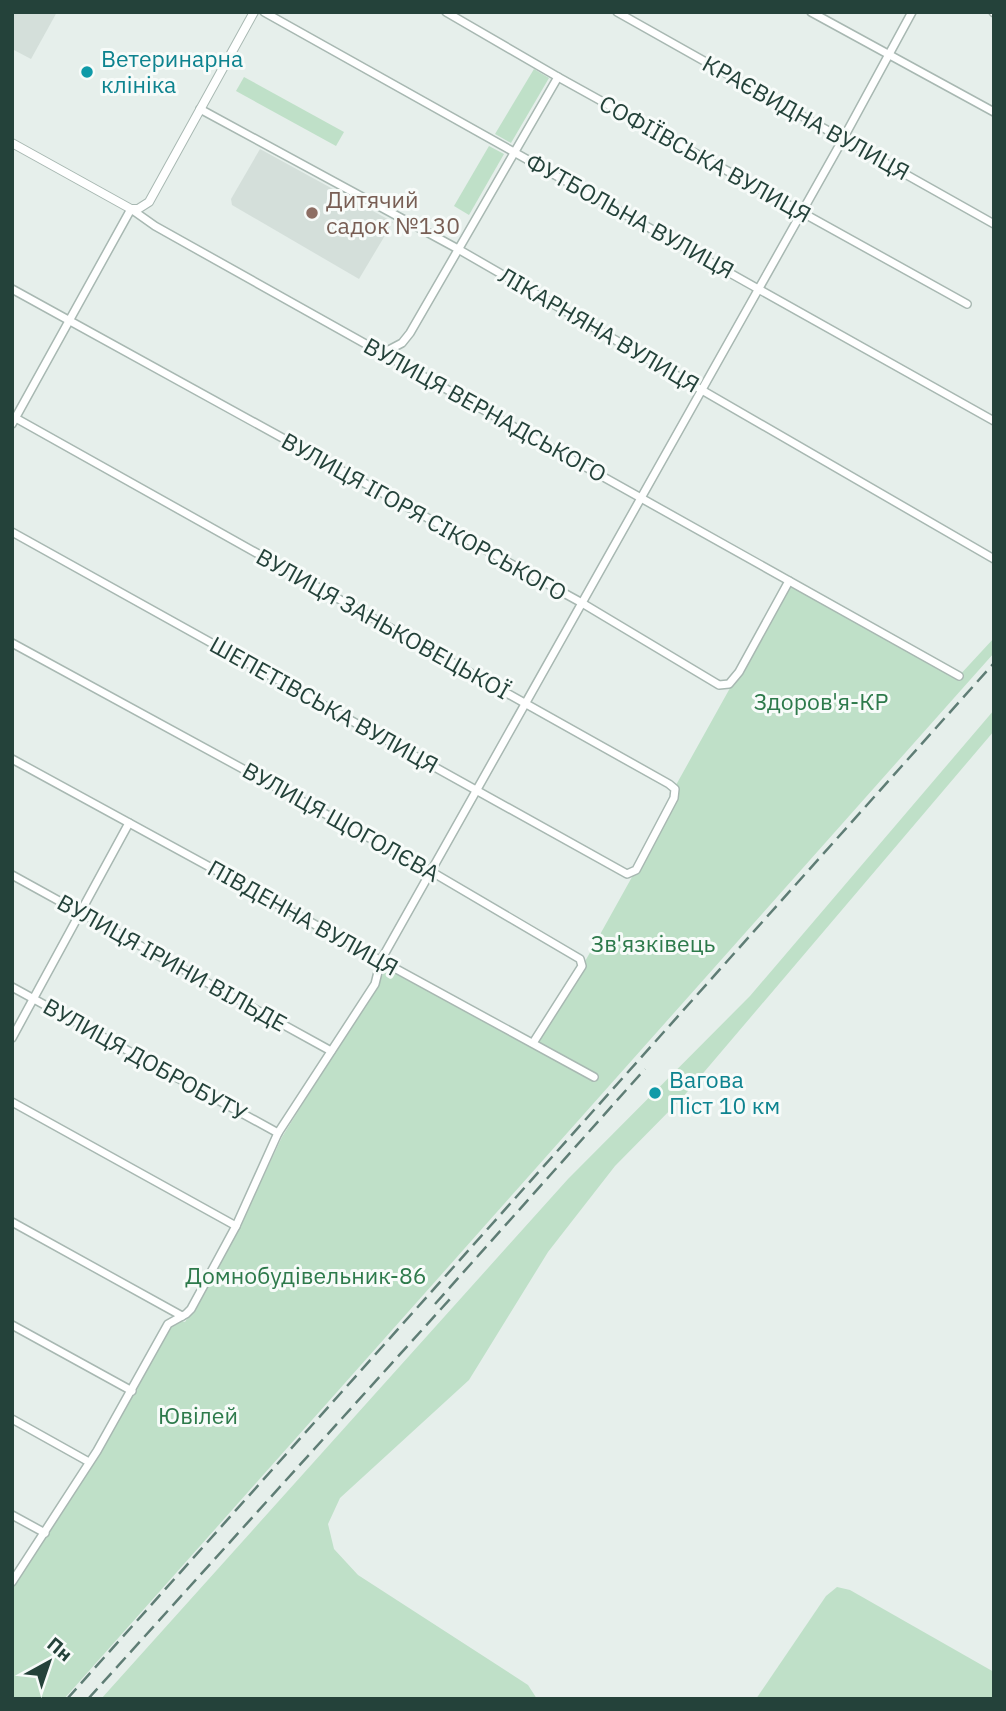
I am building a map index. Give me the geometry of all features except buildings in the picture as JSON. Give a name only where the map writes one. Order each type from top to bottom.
[{"type":"street","points":[[13,419],[131,209],[138,209],[149,202],[254,12]]},
{"type":"street","name":"ФУТБОЛЬНА ВУЛИЦЯ","points":[[264,12],[994,421]]},
{"type":"street","name":"СОФІЇВСЬКА ВУЛИЦЯ","points":[[446,12],[558,78],[967,304]]},
{"type":"street","name":"КРАЄВИДНА ВУЛИЦЯ","points":[[617,12],[994,224]]},
{"type":"street","points":[[811,12],[994,112]]},
{"type":"street","points":[[12,1582],[132,1391],[168,1324],[186,1314],[196,1300],[236,1226],[278,1133],[375,984],[381,960],[527,704],[912,12]]},
{"type":"street","points":[[383,353],[402,343],[410,332],[558,78]]},
{"type":"street","name":"ЛІКАРНЯНА ВУЛИЦЯ","points":[[200,108],[458,249],[994,559]]},
{"type":"street","name":"ВУЛИЦЯ ВЕРНАДСЬКОГО","points":[[12,144],[959,676]]},
{"type":"street","name":"ВУЛИЦЯ ІГОРЯ СІКОРСЬКОГО","points":[[12,289],[582,603],[722,686],[729,684],[739,672],[789,581]]},
{"type":"street","name":"ВУЛИЦЯ ЗАНЬКОВЕЦЬКОЇ","points":[[13,419],[669,784],[675,789],[674,798],[636,870]]},
{"type":"street","name":"ШЕПЕТІВСЬКА ВУЛИЦЯ","points":[[12,532],[627,874],[636,870]]},
{"type":"street","name":"ВУЛИЦЯ ЩОГОЛЄВА","points":[[12,643],[432,872],[580,959],[583,963],[533,1043]]},
{"type":"street","name":"ПІВДЕННА ВУЛИЦЯ","points":[[12,759],[594,1077]]},
{"type":"street","points":[[12,1038],[129,823]]},
{"type":"street","name":"ВУЛИЦЯ ІРИНИ ВІЛЬДЕ","points":[[12,875],[331,1051]]},
{"type":"street","name":"ВУЛИЦЯ ДОБРОБУТУ","points":[[12,987],[278,1133]]},
{"type":"street","points":[[12,1102],[236,1226]]},
{"type":"street","points":[[12,1222],[182,1316]]},
{"type":"street","points":[[12,1325],[132,1391]]},
{"type":"street","points":[[12,1419],[89,1462]]},
{"type":"street","points":[[12,1515],[45,1533]]},
{"type":"shaded area","points":[[12,12],[57,12],[31,59],[12,49]]},
{"type":"shaded area","name":"Дитячий садок №130","points":[[260,149],[393,222],[359,279],[232,205],[231,199]]},
{"type":"green space","points":[[534,69],[549,78],[511,143],[495,134]]},
{"type":"green space","points":[[244,77],[344,132],[336,146],[236,91]]},
{"type":"green space","points":[[489,146],[504,154],[469,215],[454,206]]},
{"type":"green space","points":[[788,584],[957,678],[994,638],[994,653],[64,1699],[12,1699],[12,1585],[48,1532],[169,1323],[176,1319],[185,1322],[239,1228],[282,1137],[387,968],[488,1024],[534,1043],[583,965],[676,798],[676,785]]},
{"type":"green space","points":[[994,710],[994,731],[682,1098],[615,1166],[548,1252],[469,1380],[340,1498],[328,1524],[334,1549],[358,1575],[528,1685],[537,1699],[101,1699],[568,1179],[750,996]]},
{"type":"green space","points":[[837,1587],[850,1590],[994,1672],[994,1699],[756,1699],[826,1596]]},
{"type":"railway","points":[[67,1699],[994,663]]},
{"type":"railway","points":[[435,1304],[645,1069]]},
{"type":"railway","points":[[88,1699],[450,1299]]},
{"type":"place","name":"Ветеринарна клініка","points":[[87,72]]},
{"type":"place","name":"Дитячий садок №130","points":[[312,213]]},
{"type":"place","name":"Вагова Піст 10 км","points":[[655,1093]]},
{"type":"park label","name":"Здоров'я-КР","points":[[821,702]]},
{"type":"park label","name":"Зв'язківець","points":[[653,944]]},
{"type":"park label","name":"Домнобудівельник-86","points":[[306,1276]]},
{"type":"park label","name":"Ювілей","points":[[198,1416]]}]
